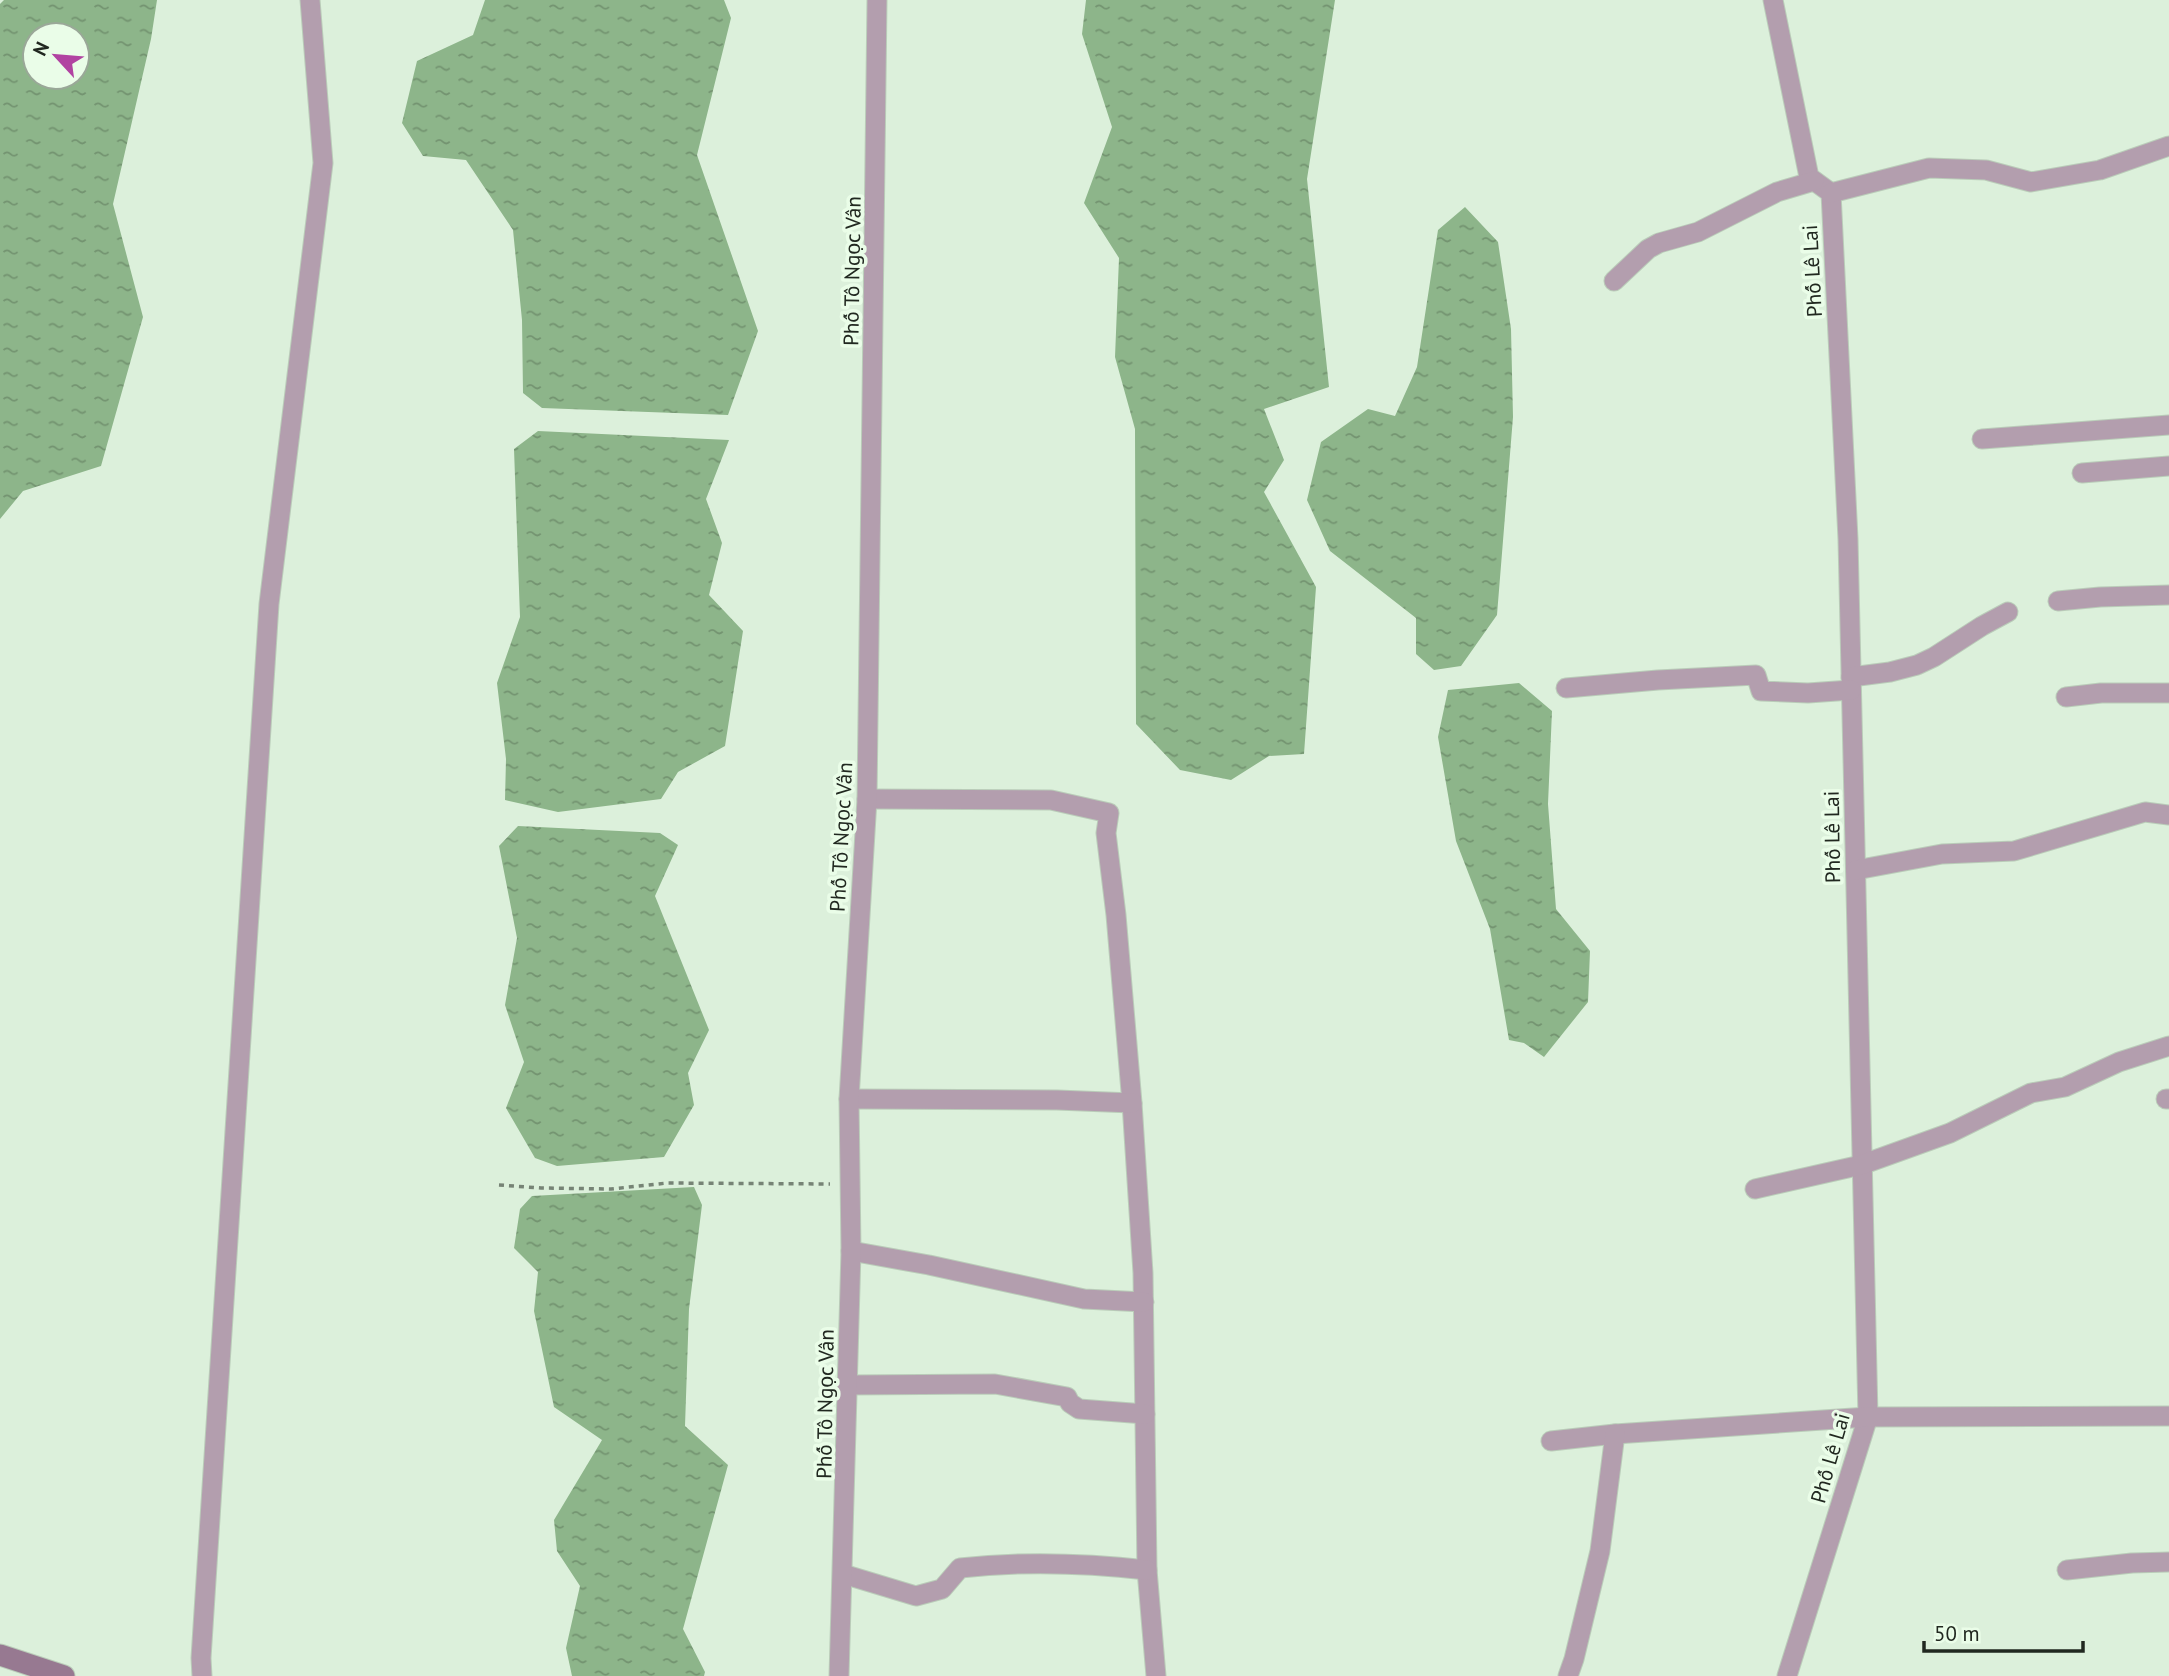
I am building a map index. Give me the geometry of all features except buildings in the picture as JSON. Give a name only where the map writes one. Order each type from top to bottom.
[{"type":"street","points":[[202,1676],[201,1658],[269,604],[323,163],[310,0]]},
{"type":"street","name":"Phố Tô Ngọc Vân","points":[[839,1676],[851,1251],[849,1099],[867,799],[877,0]]},
{"type":"street","points":[[1773,0],[1809,177],[1831,193],[1928,168],[1986,170],[2031,182],[2100,170],[2169,146]]},
{"type":"street","points":[[1614,281],[1658,243],[1698,232],[1777,192],[1814,181]]},
{"type":"street","name":"Phố Lê Lai","points":[[1787,1676],[1868,1417],[1848,538],[1831,193]]},
{"type":"street","points":[[1982,439],[2169,425]]},
{"type":"street","points":[[2082,473],[2169,466]]},
{"type":"street","points":[[2058,601],[2169,595]]},
{"type":"street","points":[[1566,688],[1756,675],[1761,691],[1808,693],[1917,665],[2008,612]]},
{"type":"street","points":[[2066,697],[2101,693],[2169,693]]},
{"type":"street","points":[[867,799],[1051,800],[1109,813],[1106,833],[1132,1103],[1144,1302],[1147,1570],[1156,1676]]},
{"type":"street","points":[[1856,870],[1942,854],[2014,851],[2145,812],[2169,815]]},
{"type":"street","points":[[1755,1189],[1861,1165],[1950,1133],[2031,1093],[2065,1087],[2119,1062],[2169,1046]]},
{"type":"street","points":[[849,1099],[1132,1103]]},
{"type":"street","points":[[851,1251],[1084,1299],[1144,1302]]},
{"type":"street","points":[[848,1385],[995,1384],[1066,1397],[1079,1409],[1145,1414]]},
{"type":"street","points":[[1551,1441],[1615,1434],[1868,1417],[2169,1416]]},
{"type":"street","points":[[1568,1676],[1600,1551],[1615,1434]]},
{"type":"street","points":[[2067,1570],[2169,1562]]},
{"type":"street","points":[[843,1574],[916,1596],[942,1589],[960,1568],[1003,1563],[1110,1566],[1147,1570]]},
{"type":"street","points":[[0,1655],[64,1676]]},
{"type":"path","points":[[499,1185],[611,1189],[667,1183],[849,1184]]},
{"type":"water","points":[[4,0],[157,0],[151,39],[113,204],[143,317],[101,466],[23,491],[0,519],[0,4]]},
{"type":"water","points":[[485,0],[724,0],[731,18],[697,155],[758,331],[728,415],[542,408],[523,393],[522,320],[513,230],[466,160],[423,156],[402,123],[417,61],[473,35]]},
{"type":"water","points":[[1086,0],[1335,0],[1307,179],[1329,387],[1264,409],[1284,460],[1264,492],[1316,587],[1304,754],[1269,756],[1231,780],[1180,770],[1136,724],[1135,429],[1115,357],[1119,258],[1084,203],[1112,127],[1082,34]]},
{"type":"water","points":[[1465,207],[1498,242],[1511,329],[1513,417],[1497,615],[1461,666],[1434,670],[1416,654],[1416,618],[1330,551],[1307,500],[1321,442],[1368,409],[1395,416],[1417,367],[1438,230]]},
{"type":"water","points":[[538,431],[729,440],[706,499],[722,543],[709,595],[743,631],[725,746],[678,772],[661,799],[558,812],[505,800],[506,759],[497,683],[520,617],[514,449]]},
{"type":"water","points":[[1519,683],[1552,711],[1548,804],[1556,909],[1590,951],[1588,1002],[1544,1057],[1524,1043],[1509,1040],[1490,929],[1456,841],[1438,737],[1448,690]]},
{"type":"water","points":[[518,826],[660,833],[678,845],[655,896],[709,1030],[688,1073],[694,1105],[664,1157],[557,1166],[535,1158],[506,1108],[524,1062],[505,1005],[517,938],[499,846]]},
{"type":"water","points":[[694,1187],[702,1205],[689,1309],[685,1426],[728,1465],[683,1629],[705,1672],[704,1676],[572,1676],[566,1648],[580,1586],[557,1551],[554,1520],[602,1440],[554,1407],[534,1311],[538,1272],[514,1248],[520,1209],[532,1196]]}]
